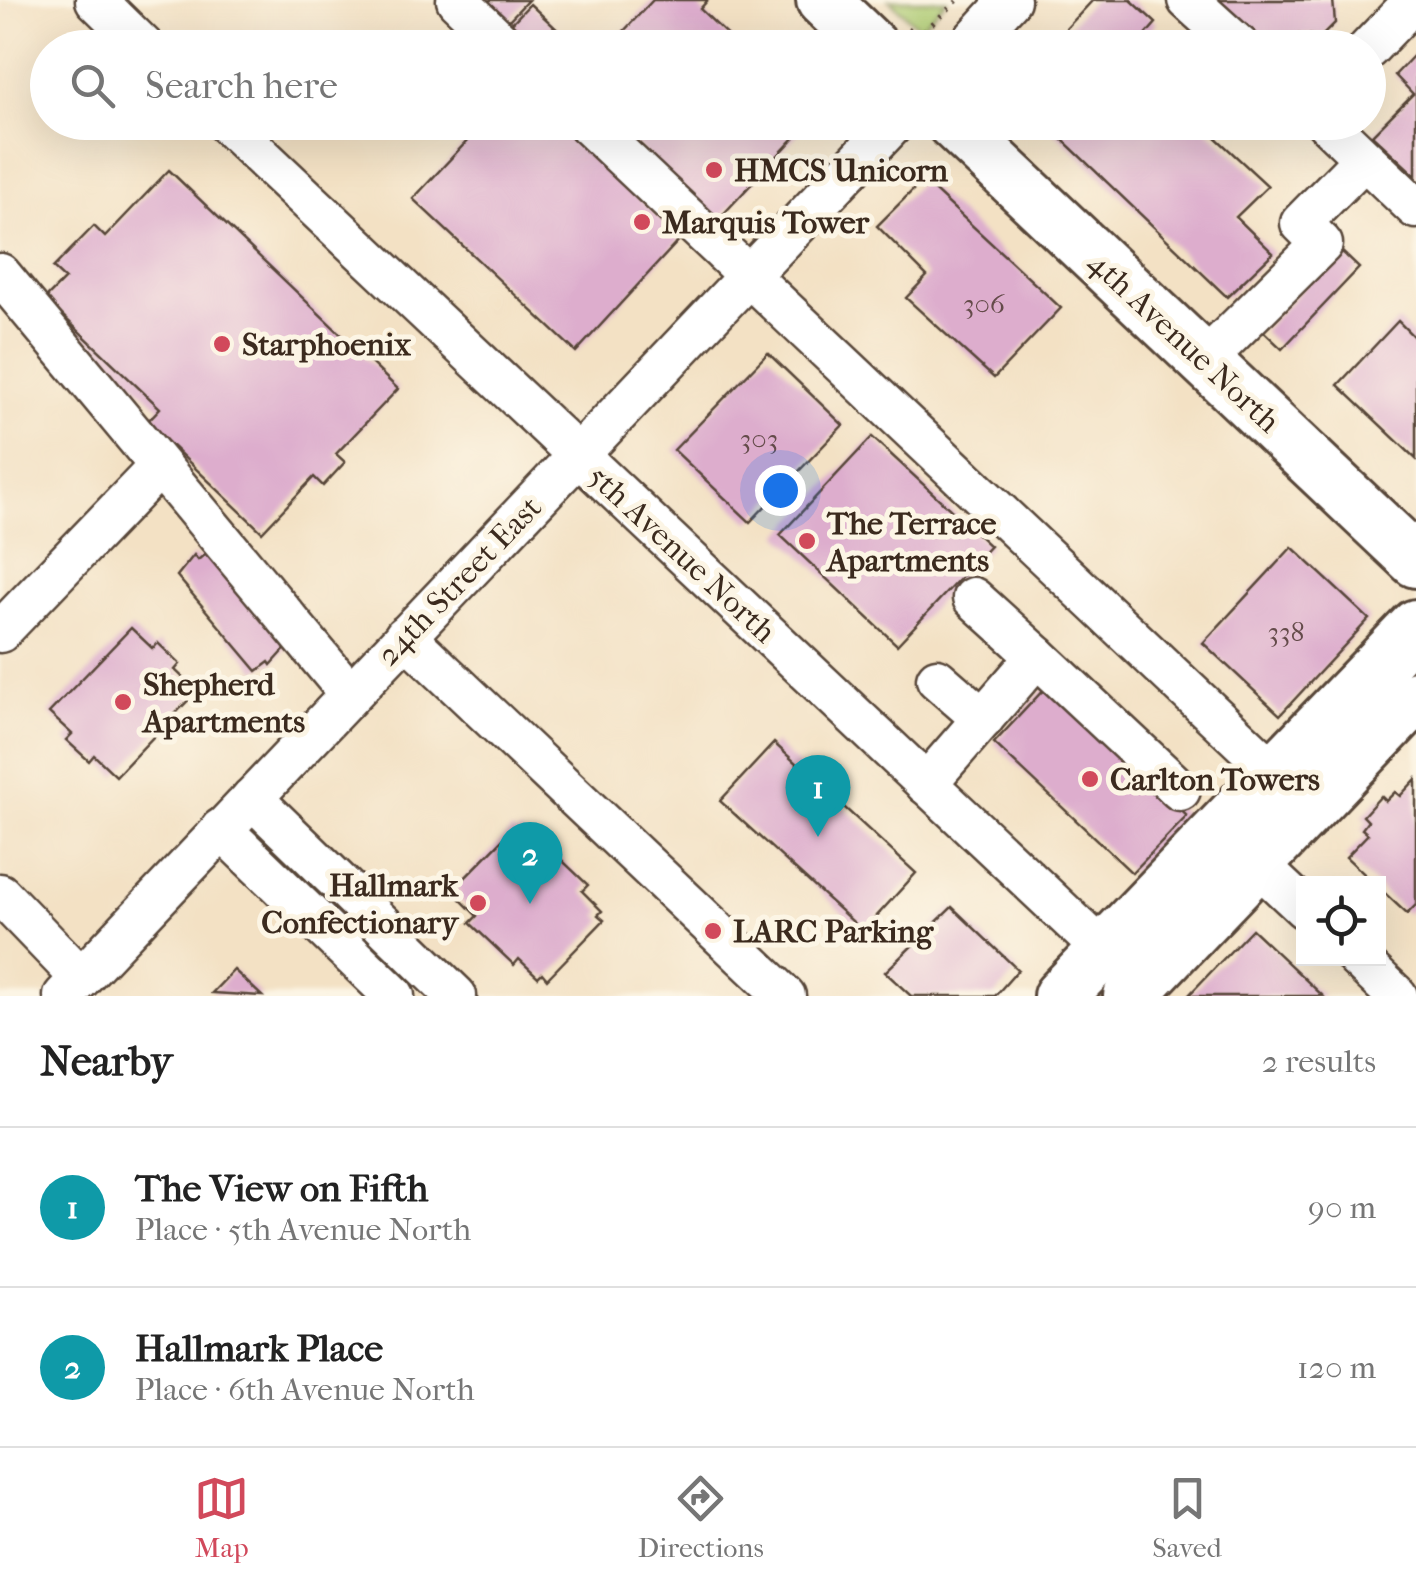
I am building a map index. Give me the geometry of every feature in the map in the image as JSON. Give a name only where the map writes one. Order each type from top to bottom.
[{"type":"main road","points":[[822,0],[875,30]]},
{"type":"main road","name":"4th Avenue North","points":[[971,140],[1416,560]]},
{"type":"main road","points":[[1060,996],[1416,626]]},
{"type":"main road","points":[[1135,991],[1256,864],[1410,717]]},
{"type":"street","points":[[96,0],[127,30]]},
{"type":"street","points":[[457,0],[488,30]]},
{"type":"street","points":[[982,30],[1010,0]]},
{"type":"street","points":[[1188,0],[1221,30]]},
{"type":"street","points":[[1386,30],[1415,0]]},
{"type":"street","name":"5th Avenue North","points":[[244,140],[1103,950],[1135,991]]},
{"type":"street","points":[[605,140],[1275,773]]},
{"type":"street","name":"24th Street East","points":[[73,987],[878,140]]},
{"type":"street","points":[[1344,140],[1416,208]]},
{"type":"street","points":[[1204,361],[1322,244],[1301,223],[1364,159]]},
{"type":"street","points":[[0,274],[350,694]]},
{"type":"street","points":[[0,632],[158,468]]},
{"type":"street","points":[[972,598],[1180,790]]},
{"type":"street","points":[[405,636],[786,996]]},
{"type":"street","points":[[926,784],[1037,656]]},
{"type":"street","points":[[936,679],[983,719]]},
{"type":"street","points":[[252,798],[456,996]]},
{"type":"street","points":[[221,830],[394,996]]},
{"type":"street","points":[[1256,864],[1296,901]]},
{"type":"street","points":[[0,894],[73,987]]},
{"type":"street","points":[[1365,966],[1397,996]]},
{"type":"path","points":[[914,30],[958,0]]},
{"type":"green space","points":[[889,0],[947,0],[920,28]]},
{"type":"building","points":[[482,0],[528,0],[506,23]]},
{"type":"building","points":[[653,0],[708,0],[700,9],[722,30],[625,30]]},
{"type":"building","points":[[1093,0],[1131,0],[1156,23],[1150,30],[1065,30]]},
{"type":"building","points":[[1218,0],[1333,0],[1335,23],[1328,30],[1249,30]]},
{"type":"building","points":[[530,4],[558,30],[513,30],[509,26]]},
{"type":"building","points":[[1416,53],[1416,176],[1377,140],[1386,140],[1386,121],[1413,94],[1395,75]]},
{"type":"building","points":[[468,140],[575,140],[681,238],[576,352],[413,199]]},
{"type":"building","name":"HMCS Unicorn","points":[[630,140],[792,140],[716,222]]},
{"type":"building","points":[[1063,140],[1218,140],[1268,186],[1236,217],[1273,253],[1227,297]]},
{"type":"building","name":"Starphoenix","points":[[169,170],[398,389],[336,454],[345,462],[323,486],[314,477],[262,532],[147,422],[160,408],[45,299],[65,279],[53,268],[94,226],[105,237]]},
{"type":"building","points":[[923,180],[1061,308],[994,378],[906,298],[927,276],[877,226]]},
{"type":"building","points":[[1339,249],[1359,268],[1282,349],[1263,331]]},
{"type":"building","points":[[1398,321],[1416,339],[1416,459],[1338,385]]},
{"type":"building","points":[[768,353],[843,425],[750,522],[674,450]]},
{"type":"building","points":[[872,437],[990,546],[897,645],[780,535]]},
{"type":"building","points":[[1292,547],[1369,619],[1280,715],[1203,643]]},
{"type":"building","points":[[211,549],[289,645],[271,665],[269,662],[257,671],[177,576],[194,555],[198,560]]},
{"type":"building","name":"Shepherd Apartments","points":[[131,628],[153,649],[158,643],[180,664],[175,670],[197,691],[116,776],[94,755],[89,761],[66,740],[72,734],[49,713]]},
{"type":"building","name":"Carlton Towers","points":[[1048,685],[1187,816],[1132,873],[994,743]]},
{"type":"building","points":[[774,743],[916,873],[863,931],[720,801]]},
{"type":"building","points":[[1416,779],[1416,905],[1407,914],[1386,894],[1386,876],[1366,876],[1346,857],[1368,834],[1362,829],[1368,821],[1363,816],[1381,796],[1386,801],[1395,792],[1400,796]]},
{"type":"building","points":[[512,830],[517,835],[520,831],[538,849],[544,843],[588,885],[582,891],[602,911],[598,915],[604,920],[547,979],[542,973],[538,977],[519,959],[514,965],[470,923],[477,916],[457,896],[461,893],[455,888]]},
{"type":"building","points":[[952,907],[1018,970],[995,996],[911,996],[885,972]]},
{"type":"building","points":[[1252,929],[1323,996],[1188,996]]},
{"type":"building","points":[[234,970],[262,996],[212,993]]},
{"type":"place","name":"HMCS Unicorn","points":[[714,170]]},
{"type":"place","name":"Marquis Tower","points":[[642,222]]},
{"type":"place","name":"Starphoenix","points":[[222,344]]},
{"type":"place","name":"The Terrace Apartments","points":[[807,541]]},
{"type":"place","name":"Shepherd Apartments","points":[[123,702]]},
{"type":"place","name":"Carlton Towers","points":[[1090,779]]},
{"type":"place","name":"The View on Fifth","points":[[818,837]]},
{"type":"place","name":"Hallmark Confectionary","points":[[478,903]]},
{"type":"place","name":"Hallmark Place","points":[[530,904]]},
{"type":"place","name":"LARC Parking","points":[[713,931]]}]
